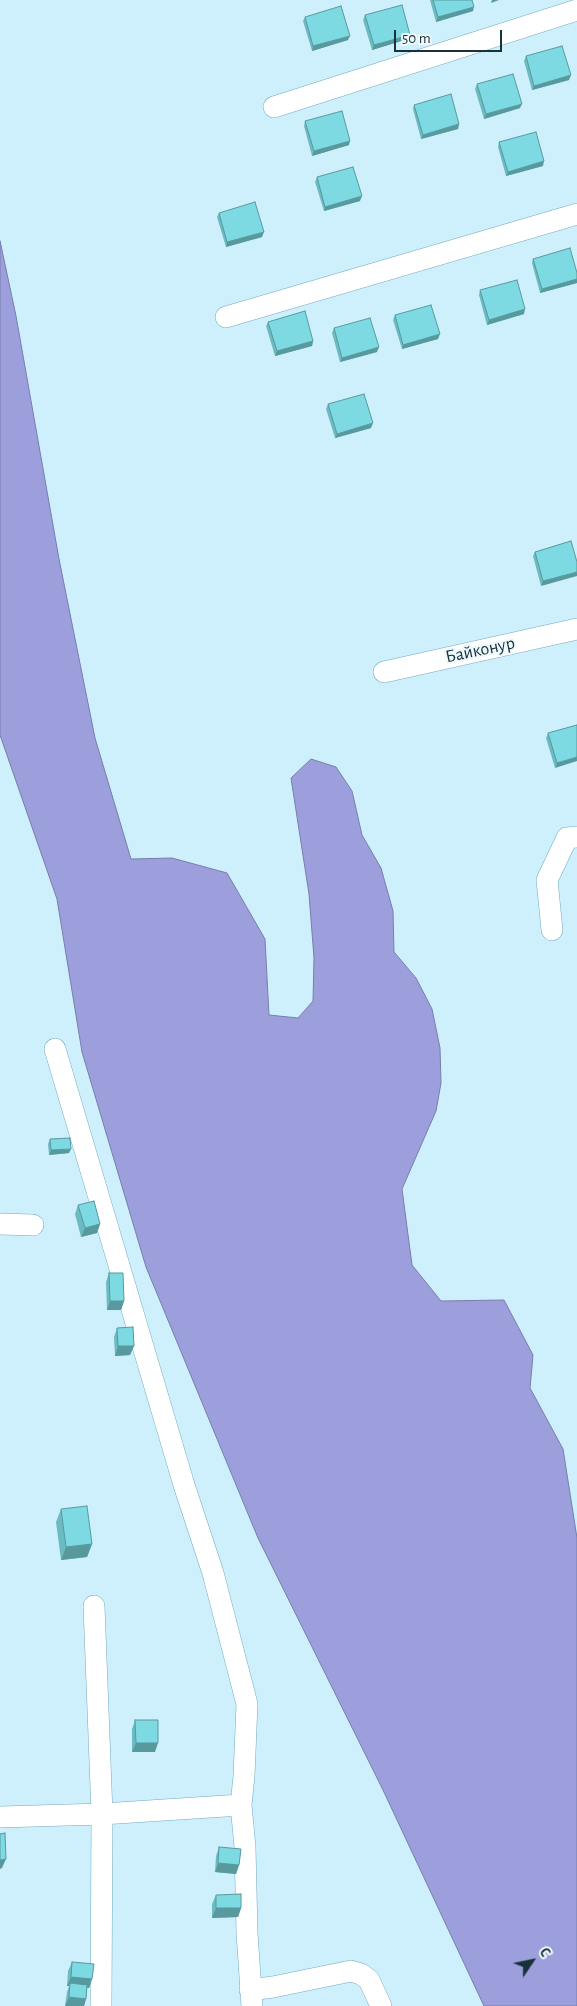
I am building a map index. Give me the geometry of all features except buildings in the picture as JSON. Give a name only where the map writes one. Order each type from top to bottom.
[{"type":"street","points":[[274,107],[577,10]]},
{"type":"street","points":[[226,317],[577,214]]},
{"type":"street","name":"Байконур","points":[[384,672],[577,629]]},
{"type":"street","points":[[552,930],[547,880],[567,838],[577,836]]},
{"type":"street","points":[[55,1049],[184,1485],[213,1573],[247,1704],[241,1805],[245,1847],[251,1998],[273,1988],[351,1971],[361,1974],[369,1980],[381,2006]]},
{"type":"street","points":[[0,1224],[33,1225]]},
{"type":"street","points":[[94,1606],[102,1814],[101,2006]]},
{"type":"street","points":[[0,1817],[102,1814],[241,1805]]},
{"type":"water","points":[[0,241],[16,316],[59,559],[95,738],[131,859],[172,858],[227,873],[265,939],[269,1015],[298,1018],[313,1001],[314,958],[309,894],[291,778],[311,759],[336,767],[352,791],[362,835],[381,868],[393,911],[394,952],[416,978],[432,1009],[440,1048],[441,1083],[436,1111],[402,1189],[412,1265],[441,1301],[504,1300],[533,1355],[530,1388],[563,1449],[577,1538],[577,2006],[484,2006],[383,1790],[258,1538],[146,1267],[82,1052],[57,899],[0,735]]}]
